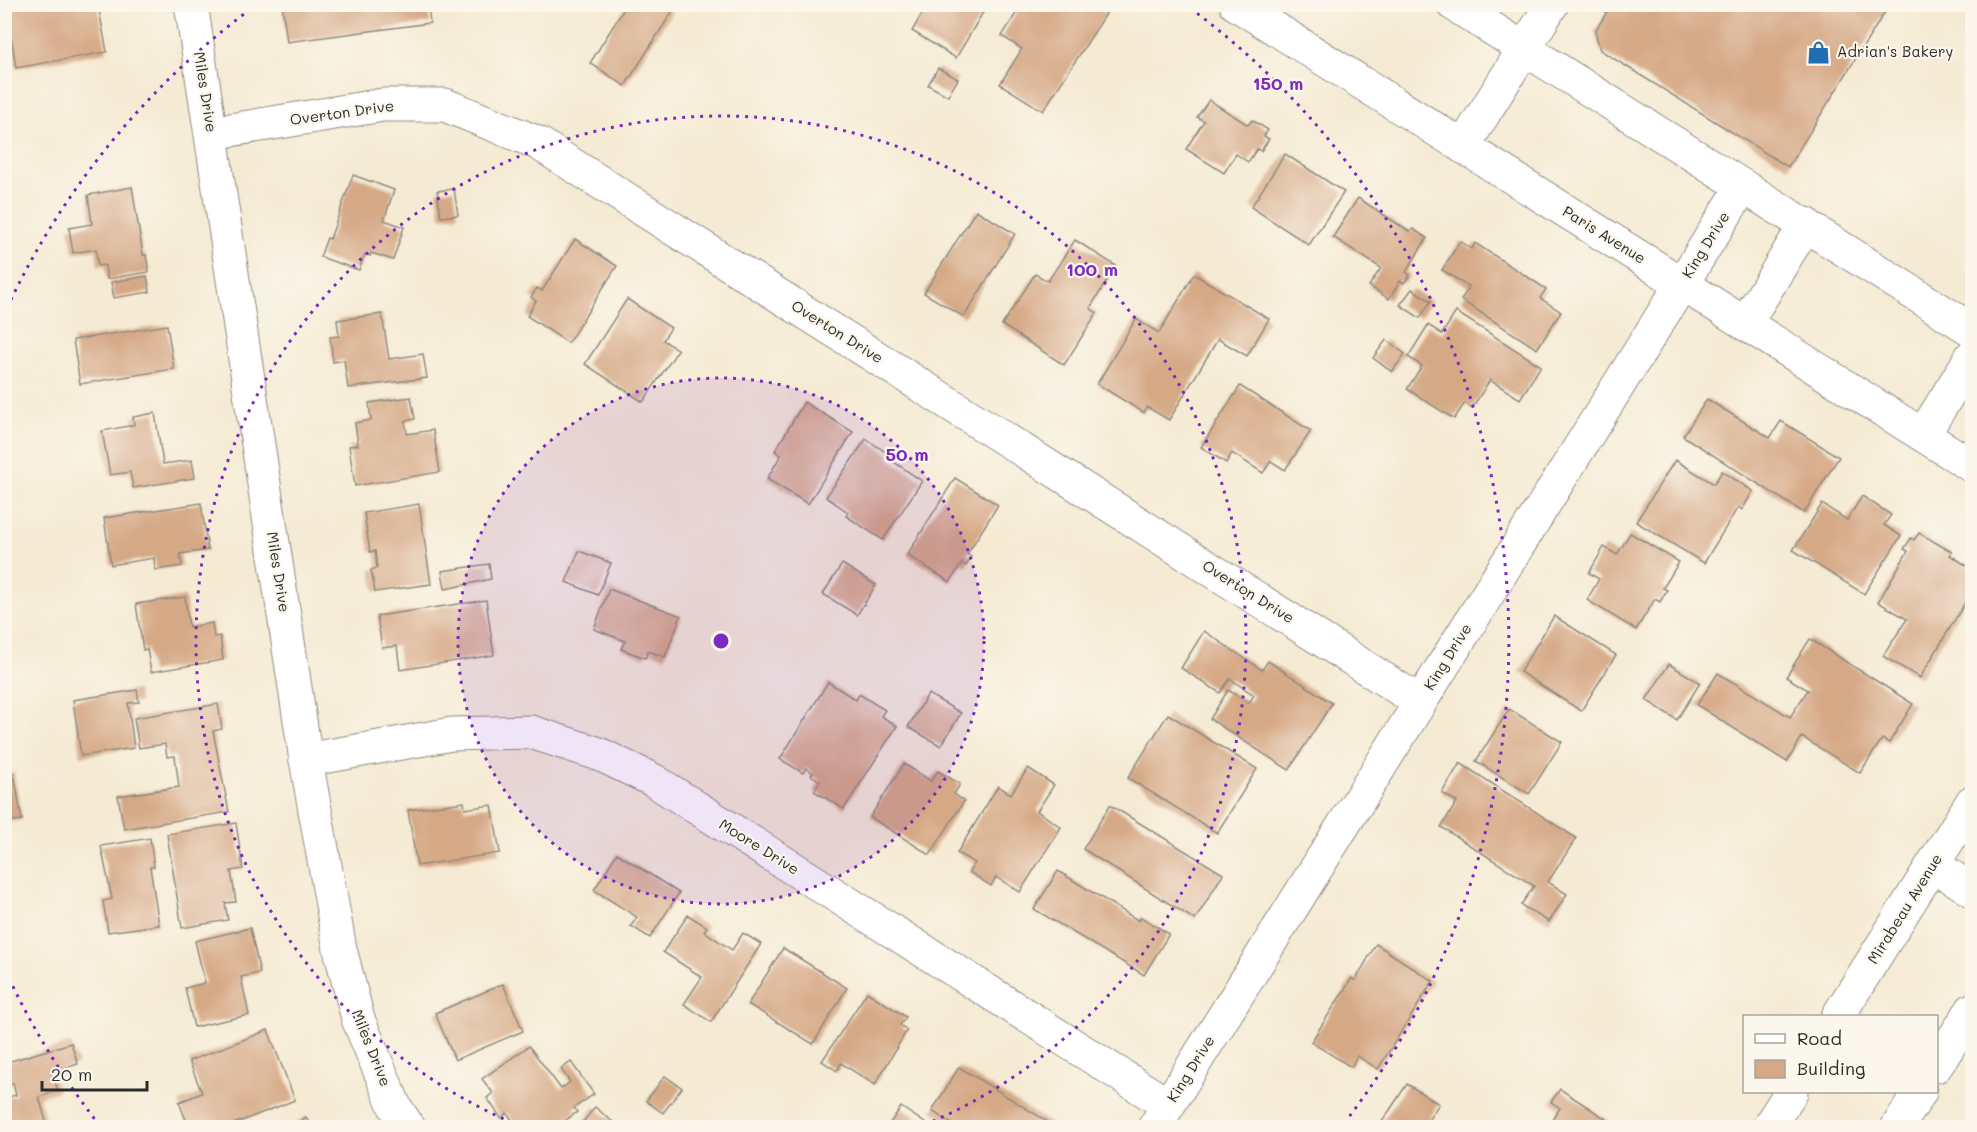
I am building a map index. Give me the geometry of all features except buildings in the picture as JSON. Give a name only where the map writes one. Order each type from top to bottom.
[{"type":"street","name":"Miles Drive","points":[[191,4],[306,760],[340,949],[357,1019],[395,1107],[409,1128]]},
{"type":"street","name":"Paris Avenue","points":[[1236,4],[1972,466]]},
{"type":"street","points":[[1453,4],[1972,330]]},
{"type":"street","points":[[1463,147],[1552,4]]},
{"type":"street","name":"Overton Drive","points":[[212,133],[383,105],[446,105],[538,142],[1420,702]]},
{"type":"street","name":"King Drive","points":[[1161,1116],[1743,186]]},
{"type":"street","points":[[1745,324],[1806,224]]},
{"type":"street","points":[[1923,435],[1972,356]]},
{"type":"street","name":"Moore Drive","points":[[306,760],[452,734],[531,732],[599,754],[652,780],[1161,1116]]},
{"type":"street","name":"Mirabeau Avenue","points":[[1839,1015],[1972,802]]},
{"type":"street","points":[[1933,865],[1972,890]]},
{"type":"street","points":[[1938,1063],[1972,1010]]},
{"type":"street","points":[[1768,1128],[1790,1093]]},
{"type":"street","points":[[1897,1128],[1919,1093]]},
{"type":"place","name":"Adrian's Bakery","points":[[1819,52]]}]
